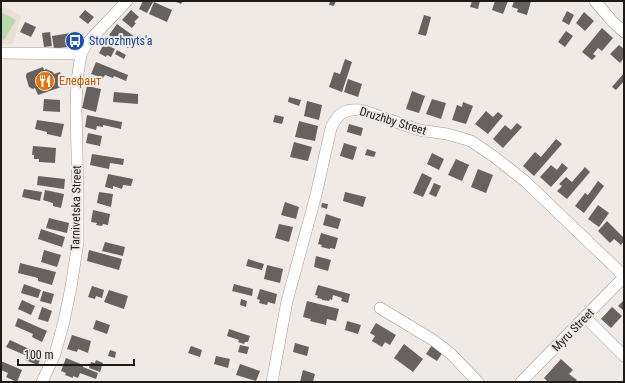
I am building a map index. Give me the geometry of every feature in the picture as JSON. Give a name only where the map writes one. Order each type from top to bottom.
[{"type":"street","points":[[1,53],[81,54],[87,44],[127,1]]},
{"type":"street","points":[[595,1],[612,21],[624,32]]},
{"type":"street","name":"Tarnivetska Street","points":[[42,382],[55,354],[64,321],[78,242],[76,80],[81,54]]},
{"type":"street","name":"Druzhby Street","points":[[272,382],[288,301],[316,196],[331,128],[335,119],[352,109],[361,110],[419,130],[447,134],[471,141],[525,181],[624,277]]},
{"type":"street","name":"Myru Street","points":[[521,382],[624,277]]},
{"type":"street","points":[[380,308],[433,340],[450,353],[478,382]]},
{"type":"street","points":[[585,317],[624,356]]},
{"type":"shaded area","points":[[1,4],[21,16],[13,44],[1,44]]},
{"type":"green space","points":[[1,12],[16,20],[4,40],[1,38]]},
{"type":"building","points":[[143,1],[153,2],[147,13],[139,9]]},
{"type":"building","points":[[174,1],[183,1],[181,4]]},
{"type":"building","points":[[330,1],[336,1],[334,6],[329,5]]},
{"type":"building","points":[[472,1],[480,1],[478,9],[470,7]]},
{"type":"building","points":[[495,1],[508,1],[503,14],[492,10]]},
{"type":"building","points":[[514,1],[531,1],[527,15],[517,12],[518,9],[512,7]]},
{"type":"building","points":[[154,2],[172,10],[167,22],[149,14]]},
{"type":"building","points":[[85,10],[94,17],[88,24],[79,17]]},
{"type":"building","points":[[131,10],[139,17],[134,22],[136,23],[132,28],[122,20]]},
{"type":"building","points":[[567,11],[574,15],[569,25],[562,21]]},
{"type":"building","points":[[584,12],[594,21],[585,31],[576,23]]},
{"type":"building","points":[[424,15],[431,17],[426,36],[418,34]]},
{"type":"building","points":[[25,22],[36,27],[31,37],[20,32]]},
{"type":"building","points":[[117,24],[135,37],[128,48],[109,35]]},
{"type":"building","points":[[602,28],[613,38],[602,51],[598,48],[593,54],[596,56],[592,60],[582,52]]},
{"type":"building","points":[[566,31],[573,36],[565,47],[558,42]]},
{"type":"building","points":[[50,32],[52,46],[44,47],[42,33]]},
{"type":"building","points":[[77,32],[79,45],[54,49],[52,36]]},
{"type":"building","points":[[104,44],[115,49],[111,57],[107,55],[106,57],[99,53]]},
{"type":"building","points":[[619,45],[624,49],[624,58],[620,63],[610,54]]},
{"type":"building","points":[[117,50],[126,55],[124,59],[115,54]]},
{"type":"building","points":[[345,59],[352,62],[342,92],[329,87],[334,72],[340,74]]},
{"type":"building","points":[[96,62],[128,75],[126,81],[114,76],[113,78],[105,75],[103,78],[91,74]]},
{"type":"building","name":"Елефант","points":[[43,67],[44,70],[46,69],[54,74],[60,72],[64,86],[38,95],[35,88],[33,89],[29,87],[26,75],[27,73]]},
{"type":"building","points":[[624,73],[624,81],[616,90],[612,87]]},
{"type":"building","points":[[348,79],[362,84],[358,97],[344,92]]},
{"type":"building","points":[[87,86],[101,89],[96,112],[82,108]]},
{"type":"building","points":[[412,91],[425,96],[419,113],[406,109]]},
{"type":"building","points":[[114,92],[138,94],[138,104],[113,102]]},
{"type":"building","points":[[289,97],[301,100],[299,106],[288,102]]},
{"type":"building","points":[[44,99],[60,100],[60,112],[43,111]]},
{"type":"building","points":[[432,99],[446,103],[441,119],[426,114]]},
{"type":"building","points":[[307,101],[322,105],[319,120],[304,116]]},
{"type":"building","points":[[463,102],[473,106],[466,124],[452,120],[457,105],[462,107]]},
{"type":"building","points":[[486,111],[493,117],[498,112],[503,116],[488,134],[475,124]]},
{"type":"building","points":[[87,115],[122,122],[121,129],[103,125],[103,127],[97,126],[96,130],[85,127]]},
{"type":"building","points":[[275,115],[284,117],[282,124],[273,122]]},
{"type":"building","points":[[37,120],[64,124],[61,137],[47,134],[47,132],[35,129]]},
{"type":"building","points":[[299,121],[318,126],[315,141],[295,137]]},
{"type":"building","points":[[517,123],[522,127],[503,148],[493,139],[505,125],[511,130]]},
{"type":"building","points":[[349,124],[363,128],[361,136],[347,132]]},
{"type":"building","points":[[88,133],[102,136],[100,146],[86,143]]},
{"type":"building","points":[[556,139],[562,144],[534,176],[523,166],[535,152],[541,157]]},
{"type":"building","points":[[294,142],[312,147],[308,161],[290,157]]},
{"type":"building","points":[[344,143],[357,147],[353,160],[340,156]]},
{"type":"building","points":[[33,146],[56,148],[55,163],[39,162],[39,159],[34,159],[34,155],[32,155]]},
{"type":"building","points":[[367,149],[376,152],[374,157],[365,155]]},
{"type":"building","points":[[432,153],[444,159],[439,170],[427,164]]},
{"type":"building","points":[[92,154],[124,159],[123,165],[110,163],[109,169],[90,165]]},
{"type":"building","points":[[456,159],[469,165],[462,181],[448,175]]},
{"type":"building","points":[[562,163],[568,168],[551,187],[540,177],[551,165],[557,170]]},
{"type":"building","points":[[585,167],[590,172],[567,199],[557,191],[562,186],[559,184],[566,177],[572,182]]},
{"type":"building","points":[[478,169],[493,175],[486,193],[471,187]]},
{"type":"building","points":[[422,173],[432,178],[423,197],[413,193]]},
{"type":"building","points":[[108,174],[133,179],[131,186],[123,185],[122,189],[113,186],[113,189],[105,187]]},
{"type":"building","points":[[38,176],[65,179],[64,189],[37,185]]},
{"type":"building","points":[[598,181],[604,186],[584,213],[575,206],[585,193],[588,195]]},
{"type":"building","points":[[434,183],[441,186],[436,197],[429,194]]},
{"type":"building","points":[[24,189],[42,192],[40,201],[22,197]]},
{"type":"building","points":[[45,190],[64,194],[61,208],[53,206],[53,203],[43,200]]},
{"type":"building","points":[[99,192],[113,194],[111,207],[97,203]]},
{"type":"building","points":[[345,192],[366,197],[363,207],[343,201]]},
{"type":"building","points":[[285,202],[299,207],[296,219],[281,215]]},
{"type":"building","points":[[322,203],[328,204],[327,209],[321,207]]},
{"type":"building","points":[[598,205],[609,213],[599,227],[588,219]]},
{"type":"building","points":[[93,210],[110,214],[108,225],[96,225],[97,223],[91,222]]},
{"type":"building","points":[[326,214],[341,219],[338,229],[323,225]]},
{"type":"building","points":[[49,218],[69,223],[67,233],[46,228]]},
{"type":"building","points":[[607,221],[624,238],[621,245],[614,239],[610,243],[598,231]]},
{"type":"building","points":[[279,224],[293,227],[289,242],[275,238]]},
{"type":"building","points":[[41,229],[65,237],[62,247],[38,239]]},
{"type":"building","points":[[321,233],[338,238],[335,249],[321,247],[322,245],[318,244]]},
{"type":"building","points":[[105,242],[125,247],[123,256],[102,251]]},
{"type":"building","points":[[44,250],[61,255],[57,267],[41,262]]},
{"type":"building","points":[[89,250],[122,259],[119,270],[87,261]]},
{"type":"building","points":[[316,256],[331,260],[328,271],[314,267]]},
{"type":"building","points":[[248,259],[264,264],[262,270],[246,266]]},
{"type":"building","points":[[20,263],[56,272],[52,285],[38,281],[38,278],[18,273]]},
{"type":"building","points":[[267,265],[283,269],[280,283],[264,279]]},
{"type":"building","points":[[24,284],[41,290],[38,298],[21,293]]},
{"type":"building","points":[[234,284],[253,289],[252,296],[232,291]]},
{"type":"building","points":[[318,285],[350,294],[348,303],[341,301],[342,298],[333,295],[332,300],[330,299],[329,301],[317,298],[318,296],[315,295]]},
{"type":"building","points":[[92,286],[104,290],[102,298],[96,296],[95,299],[88,297]]},
{"type":"building","points":[[260,289],[277,294],[275,304],[268,302],[267,305],[259,303],[260,300],[257,299]]},
{"type":"building","points":[[109,290],[128,296],[124,309],[104,302]]},
{"type":"building","points":[[43,291],[54,294],[51,304],[40,301]]},
{"type":"building","points":[[241,299],[247,301],[246,307],[240,305]]},
{"type":"building","points":[[22,300],[35,306],[31,315],[18,309]]},
{"type":"building","points":[[624,300],[624,311],[618,306]]},
{"type":"building","points":[[307,301],[339,309],[336,321],[327,319],[326,325],[310,321],[311,319],[303,317]]},
{"type":"building","points":[[42,307],[52,311],[48,322],[38,319]]},
{"type":"building","points":[[612,307],[622,316],[611,328],[601,319]]},
{"type":"building","points":[[18,318],[47,331],[42,342],[32,337],[33,334],[15,326]]},
{"type":"building","points":[[96,320],[110,325],[107,334],[93,329]]},
{"type":"building","points":[[347,321],[361,325],[358,334],[345,330]]},
{"type":"building","points":[[376,323],[396,335],[390,345],[385,342],[382,347],[372,341],[375,336],[370,333]]},
{"type":"building","points":[[229,329],[250,336],[248,342],[245,342],[244,344],[238,342],[239,340],[227,336]]},
{"type":"building","points":[[72,335],[91,341],[88,353],[78,349],[77,352],[67,349]]},
{"type":"building","points":[[10,340],[42,355],[38,365],[25,360],[27,356],[6,347]]},
{"type":"building","points":[[295,343],[309,347],[307,356],[293,352]]},
{"type":"building","points":[[404,344],[423,359],[413,372],[394,358]]},
{"type":"building","points":[[240,345],[249,347],[247,354],[238,352]]},
{"type":"building","points":[[432,345],[443,352],[437,361],[426,354]]},
{"type":"building","points":[[191,346],[202,350],[200,357],[188,353]]},
{"type":"building","points":[[110,350],[116,352],[115,358],[108,356]]},
{"type":"building","points":[[216,356],[230,359],[228,368],[214,364]]},
{"type":"building","points":[[66,358],[98,373],[96,379],[80,373],[78,378],[65,375],[66,373],[61,371]]},
{"type":"building","points":[[561,359],[573,370],[569,374],[577,380],[575,382],[548,382],[544,378]]},
{"type":"building","points":[[96,360],[103,363],[100,372],[89,368],[91,362],[95,363]]},
{"type":"building","points":[[1,361],[22,370],[17,382],[6,377],[8,373],[1,370]]},
{"type":"building","points":[[240,364],[260,371],[256,381],[236,375]]},
{"type":"building","points":[[303,370],[315,374],[313,382],[300,382]]},
{"type":"place","name":"Storozhnyts'a","points":[[75,41]]},
{"type":"place","name":"Елефант","points":[[45,81]]}]
